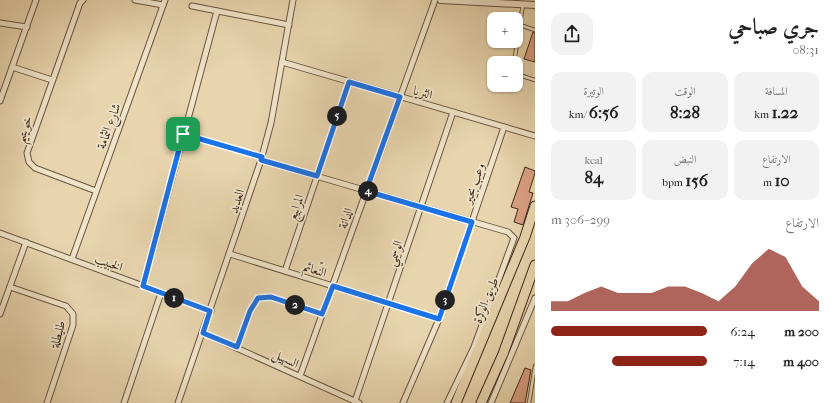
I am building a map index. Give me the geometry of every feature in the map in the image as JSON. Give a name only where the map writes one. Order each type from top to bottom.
[{"type":"highway","name":"طريق الوكرة","points":[[456,403],[535,206]]},
{"type":"highway","points":[[481,403],[503,354],[535,266]]},
{"type":"highway","points":[[502,276],[511,269]]},
{"type":"street","points":[[0,98],[36,0]]},
{"type":"street","name":"خويتيم","points":[[83,0],[52,80],[27,153],[29,162],[35,168],[96,191]]},
{"type":"street","points":[[135,0],[164,2]]},
{"type":"street","name":"العديد","points":[[178,403],[262,159],[271,123],[293,0]]},
{"type":"street","name":"الدانة","points":[[300,376],[435,0]]},
{"type":"street","points":[[441,0],[490,1],[535,5]]},
{"type":"street","name":"شارع الثمامة","points":[[72,259],[164,2]]},
{"type":"street","points":[[192,6],[289,25]]},
{"type":"street","points":[[143,286],[183,134],[218,11]]},
{"type":"street","points":[[0,23],[26,26]]},
{"type":"street","name":"الثريا","points":[[282,62],[535,136]]},
{"type":"street","points":[[12,67],[52,80]]},
{"type":"street","name":"المرابيع","points":[[285,271],[349,82]]},
{"type":"street","name":"الوسمي","points":[[357,402],[388,303],[453,112]]},
{"type":"street","name":"وعب بحير","points":[[404,403],[439,319],[504,127]]},
{"type":"street","points":[[183,134],[366,191],[472,222]]},
{"type":"street","name":"طريق الوكرة","points":[[447,403],[474,347],[487,315],[502,276],[514,238],[508,232],[472,222]]},
{"type":"street","name":"الخبيب","points":[[0,233],[210,311]]},
{"type":"street","points":[[0,314],[26,242]]},
{"type":"street","name":"النًعائم","points":[[230,254],[439,319]]},
{"type":"street","name":"طليطلة","points":[[10,287],[66,306],[73,314],[73,325],[47,403]]},
{"type":"street","points":[[124,403],[161,293]]},
{"type":"street","points":[[237,347],[250,311],[258,298],[271,297],[322,314]]},
{"type":"street","points":[[491,403],[535,298]]},
{"type":"street","name":"السهيل","points":[[203,333],[357,402]]},
{"type":"lane","points":[[522,12],[523,4]]},
{"type":"lane","points":[[523,26],[535,30]]},
{"type":"lane","points":[[523,76],[535,80]]},
{"type":"lane","points":[[529,403],[535,366]]},
{"type":"building","points":[[533,32],[535,33],[535,62],[524,59]]},
{"type":"building","points":[[525,167],[535,171],[535,173],[529,192],[533,193],[523,225],[514,222],[518,209],[511,207]]},
{"type":"building","points":[[525,368],[531,370],[525,403],[510,403]]},
{"type":"route","points":[[349,82],[400,97],[366,191],[472,222],[439,319],[333,286],[322,314],[271,297],[264,296],[258,298],[253,303],[237,347],[203,333],[210,311],[143,286],[183,134],[262,157],[261,160],[317,176],[349,82]]}]
